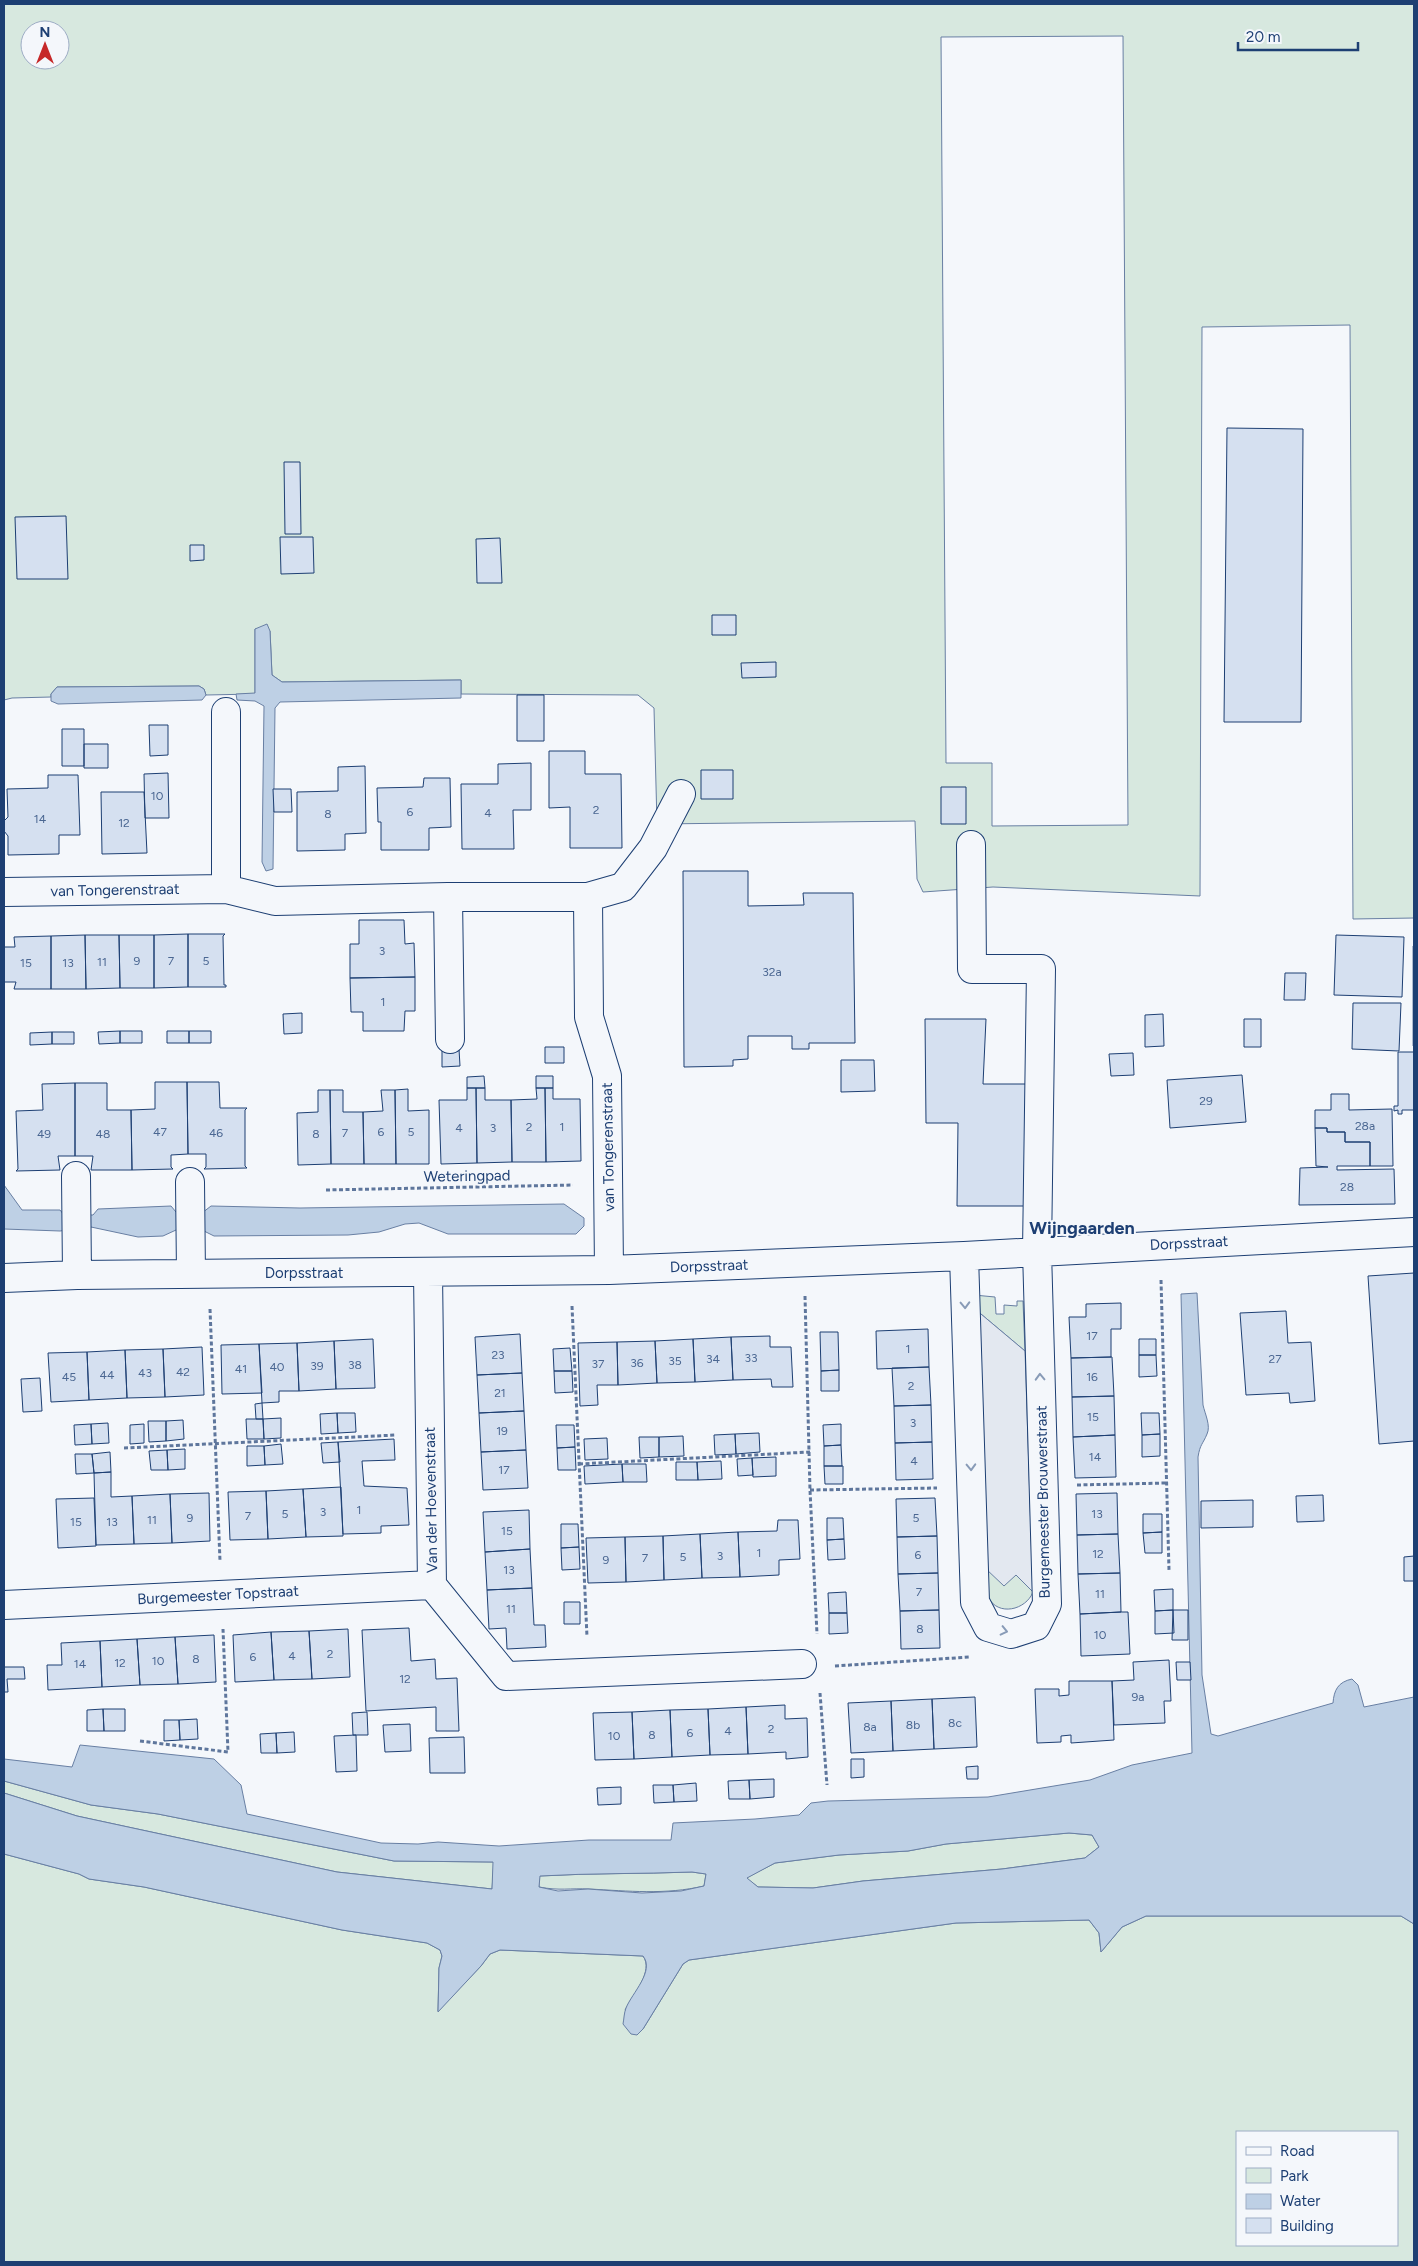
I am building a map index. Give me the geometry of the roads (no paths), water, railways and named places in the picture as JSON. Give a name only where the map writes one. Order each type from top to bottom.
[{"type":"street","points":[[226,712],[226,888]]},
{"type":"street","points":[[588,897],[623,887],[653,848],[681,794]]},
{"type":"street","name":"Burgemeester Brouwerstraat","points":[[964,1256],[975,1602],[988,1627],[1011,1634],[1036,1626],[1047,1604],[1037,1250],[1041,969],[972,969],[971,845]]},
{"type":"street","name":"van Tongerenstraat","points":[[4,892],[226,888],[275,901],[448,897],[588,897],[589,1018],[607,1076],[609,1270]]},
{"type":"street","points":[[448,897],[450,1039]]},
{"type":"street","points":[[76,1176],[77,1274]]},
{"type":"street","points":[[190,1192],[190,1232],[200,1274]]},
{"type":"street","name":"Dorpsstraat","points":[[4,1278],[77,1274],[609,1270],[964,1256],[1037,1250],[1414,1232]]},
{"type":"street","name":"Van der Hoevenstraat","points":[[428,1272],[432,1585],[506,1676],[810,1665]]},
{"type":"street","name":"Burgemeester Topstraat","points":[[4,1606],[432,1585]]},
{"type":"water","points":[[267,624],[270,631],[272,675],[282,682],[461,680],[461,698],[280,702],[275,708],[273,869],[266,871],[262,862],[264,706],[255,701],[237,700],[236,694],[255,693],[255,629]]},
{"type":"water","points":[[199,686],[204,689],[206,695],[202,700],[58,704],[51,701],[51,694],[57,687]]},
{"type":"water","points":[[4,1185],[22,1210],[60,1210],[64,1215],[93,1215],[98,1209],[171,1206],[176,1212],[202,1213],[211,1206],[300,1208],[564,1204],[584,1218],[584,1226],[576,1234],[448,1234],[419,1223],[405,1224],[379,1232],[348,1235],[214,1236],[202,1230],[176,1230],[163,1236],[138,1237],[91,1227],[60,1231],[4,1229]]},
{"type":"water","points":[[1197,1293],[1203,1405],[1208,1427],[1198,1457],[1202,1675],[1211,1734],[1218,1736],[1333,1703],[1334,1694],[1340,1684],[1352,1679],[1358,1685],[1364,1707],[1414,1697],[1414,1924],[1401,1916],[1146,1916],[1122,1927],[1101,1952],[1099,1933],[1089,1920],[956,1923],[689,1960],[683,1964],[643,2029],[637,2035],[631,2034],[623,2024],[626,2008],[644,1975],[646,1962],[643,1956],[500,1950],[490,1954],[438,2012],[439,1968],[442,1956],[440,1950],[427,1943],[342,1930],[144,1887],[89,1879],[79,1874],[4,1854],[4,1793],[77,1816],[337,1872],[492,1889],[493,1862],[394,1861],[158,1814],[91,1805],[4,1781],[4,1759],[72,1767],[80,1745],[214,1759],[241,1785],[247,1814],[381,1843],[418,1844],[438,1842],[499,1846],[589,1840],[671,1840],[673,1823],[799,1815],[811,1803],[828,1801],[988,1797],[1090,1780],[1132,1765],[1192,1753],[1181,1294]],"holes":[[[1069,1833],[1092,1835],[1099,1847],[1085,1858],[1002,1869],[863,1881],[813,1888],[758,1887],[747,1878],[775,1863],[839,1855],[908,1851],[946,1844]],[[692,1872],[706,1874],[704,1886],[681,1891],[642,1893],[588,1889],[558,1891],[539,1887],[540,1876]]]},
{"type":"district","name":"Wijngaarden","points":[[1082,1228]]}]
